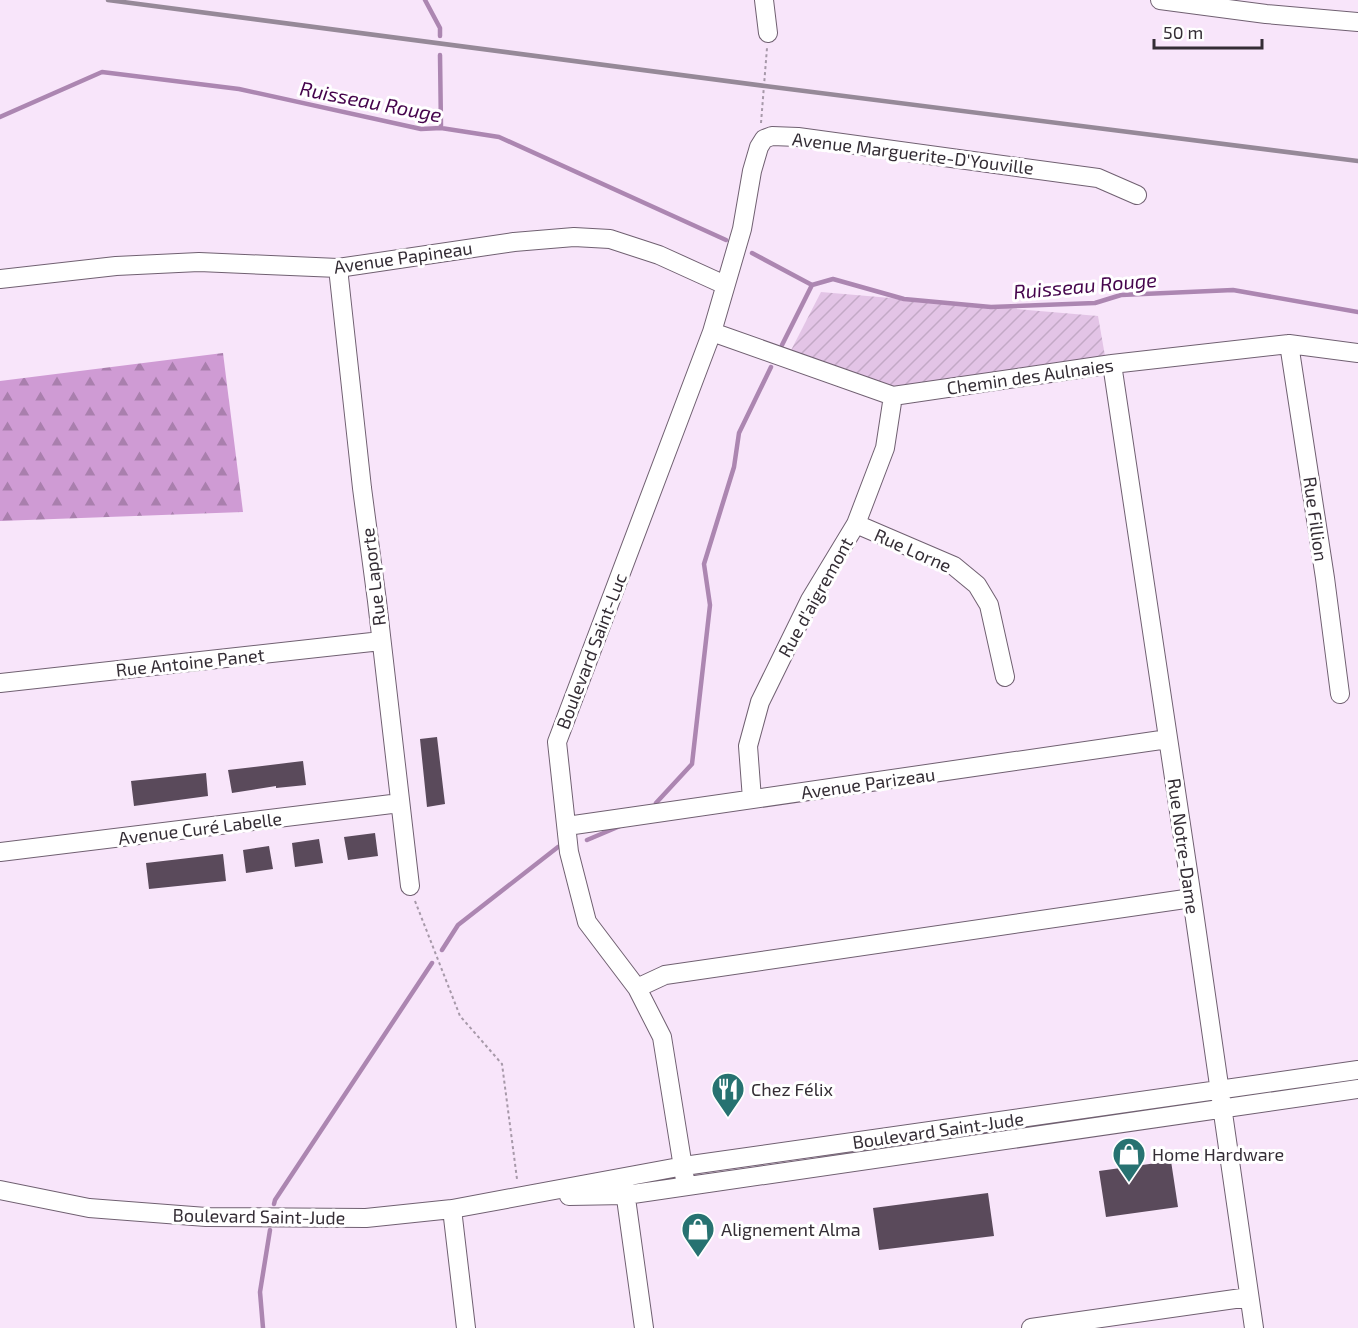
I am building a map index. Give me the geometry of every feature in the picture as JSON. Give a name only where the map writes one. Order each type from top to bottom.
[{"type":"street","points":[[764,0],[768,33]]},
{"type":"street","points":[[1160,0],[1265,7],[1358,22]]},
{"type":"street","name":"Avenue Marguerite-D'Youville","points":[[759,147],[764,139],[772,136],[798,137],[1098,178],[1137,195]]},
{"type":"street","points":[[725,285],[742,229],[752,171],[759,147]]},
{"type":"street","name":"Avenue Papineau","points":[[0,279],[116,266],[199,262],[338,268],[514,242],[574,237],[610,238],[659,255],[725,285]]},
{"type":"street","name":"Rue Laporte","points":[[338,268],[410,886]]},
{"type":"street","name":"Boulevard Saint-Luc","points":[[686,1186],[662,1037],[637,988],[587,922],[569,852],[557,742],[712,332],[725,285]]},
{"type":"street","name":"Chemin des Aulnaies","points":[[712,332],[892,396],[1112,364],[1289,344],[1358,353]]},
{"type":"street","name":"Rue Fillion","points":[[1289,344],[1325,578],[1340,694]]},
{"type":"street","name":"Rue Notre-Dame","points":[[1112,364],[1254,1328]]},
{"type":"street","name":"Rue d'aigremont","points":[[752,799],[748,746],[759,702],[810,600],[856,524],[885,448],[892,396]]},
{"type":"street","name":"Rue Lorne","points":[[856,524],[954,566],[977,585],[989,605],[1005,677]]},
{"type":"street","name":"Rue Antoine Panet","points":[[0,683],[381,641]]},
{"type":"street","name":"Avenue Parizeau","points":[[567,826],[1168,739]]},
{"type":"street","name":"Avenue Curé Labelle","points":[[0,852],[400,803]]},
{"type":"street","points":[[637,988],[665,975],[1192,898]]},
{"type":"street","name":"Boulevard Saint-Jude","points":[[0,1190],[89,1208],[206,1217],[366,1218],[452,1209],[519,1197],[625,1186],[686,1186],[1220,1099],[1358,1070]]},
{"type":"street","name":"Boulevard Saint-Jude","points":[[625,1186],[684,1166],[1220,1099],[1358,1089]]},
{"type":"street","points":[[625,1186],[644,1328]]},
{"type":"street","points":[[452,1209],[466,1328]]},
{"type":"street","points":[[1031,1328],[1249,1297]]},
{"type":"path","points":[[759,147],[768,33]]},
{"type":"path","points":[[410,886],[460,1016],[502,1064],[519,1197]]},
{"type":"green space","points":[[223,353],[243,512],[0,521],[0,381]]},
{"type":"shaded area","points":[[821,292],[1098,316],[1105,356],[893,396],[786,360]]},
{"type":"building","points":[[437,737],[445,804],[427,807],[420,739]]},
{"type":"building","points":[[303,761],[306,785],[276,788],[276,786],[232,793],[228,770]]},
{"type":"building","points":[[206,773],[208,796],[134,806],[131,781]]},
{"type":"building","points":[[375,833],[378,856],[348,860],[344,837]]},
{"type":"building","points":[[319,839],[323,863],[295,867],[292,843]]},
{"type":"building","points":[[269,846],[273,869],[246,873],[243,850]]},
{"type":"building","points":[[223,854],[226,881],[149,889],[146,863]]},
{"type":"building","points":[[1171,1161],[1178,1207],[1106,1217],[1099,1171]]},
{"type":"building","points":[[988,1193],[994,1236],[879,1250],[873,1208]]},
{"type":"waterway","points":[[425,0],[440,28],[440,36]]},
{"type":"waterway","points":[[440,55],[441,128]]},
{"type":"waterway","name":"Ruisseau Rouge","points":[[0,117],[102,72],[239,89],[421,129],[441,128],[499,137],[726,240]]},
{"type":"waterway","name":"Ruisseau Rouge","points":[[752,253],[812,285],[833,279],[904,299],[991,307],[1095,303],[1121,295],[1233,290],[1358,312]]},
{"type":"waterway","points":[[782,345],[812,285]]},
{"type":"waterway","points":[[656,803],[692,764],[710,605],[704,564],[734,467],[739,433],[771,367]]},
{"type":"waterway","points":[[587,840],[620,826]]},
{"type":"waterway","points":[[442,950],[458,925],[558,847]]},
{"type":"waterway","points":[[274,1204],[432,963]]},
{"type":"waterway","points":[[263,1328],[260,1292],[270,1230]]},
{"type":"railway","points":[[108,0],[1358,161]]},
{"type":"place","name":"Chez Félix","points":[[728,1118]]},
{"type":"place","name":"Home Hardware","points":[[1129,1183]]},
{"type":"place","name":"Alignement Alma","points":[[698,1258]]}]
